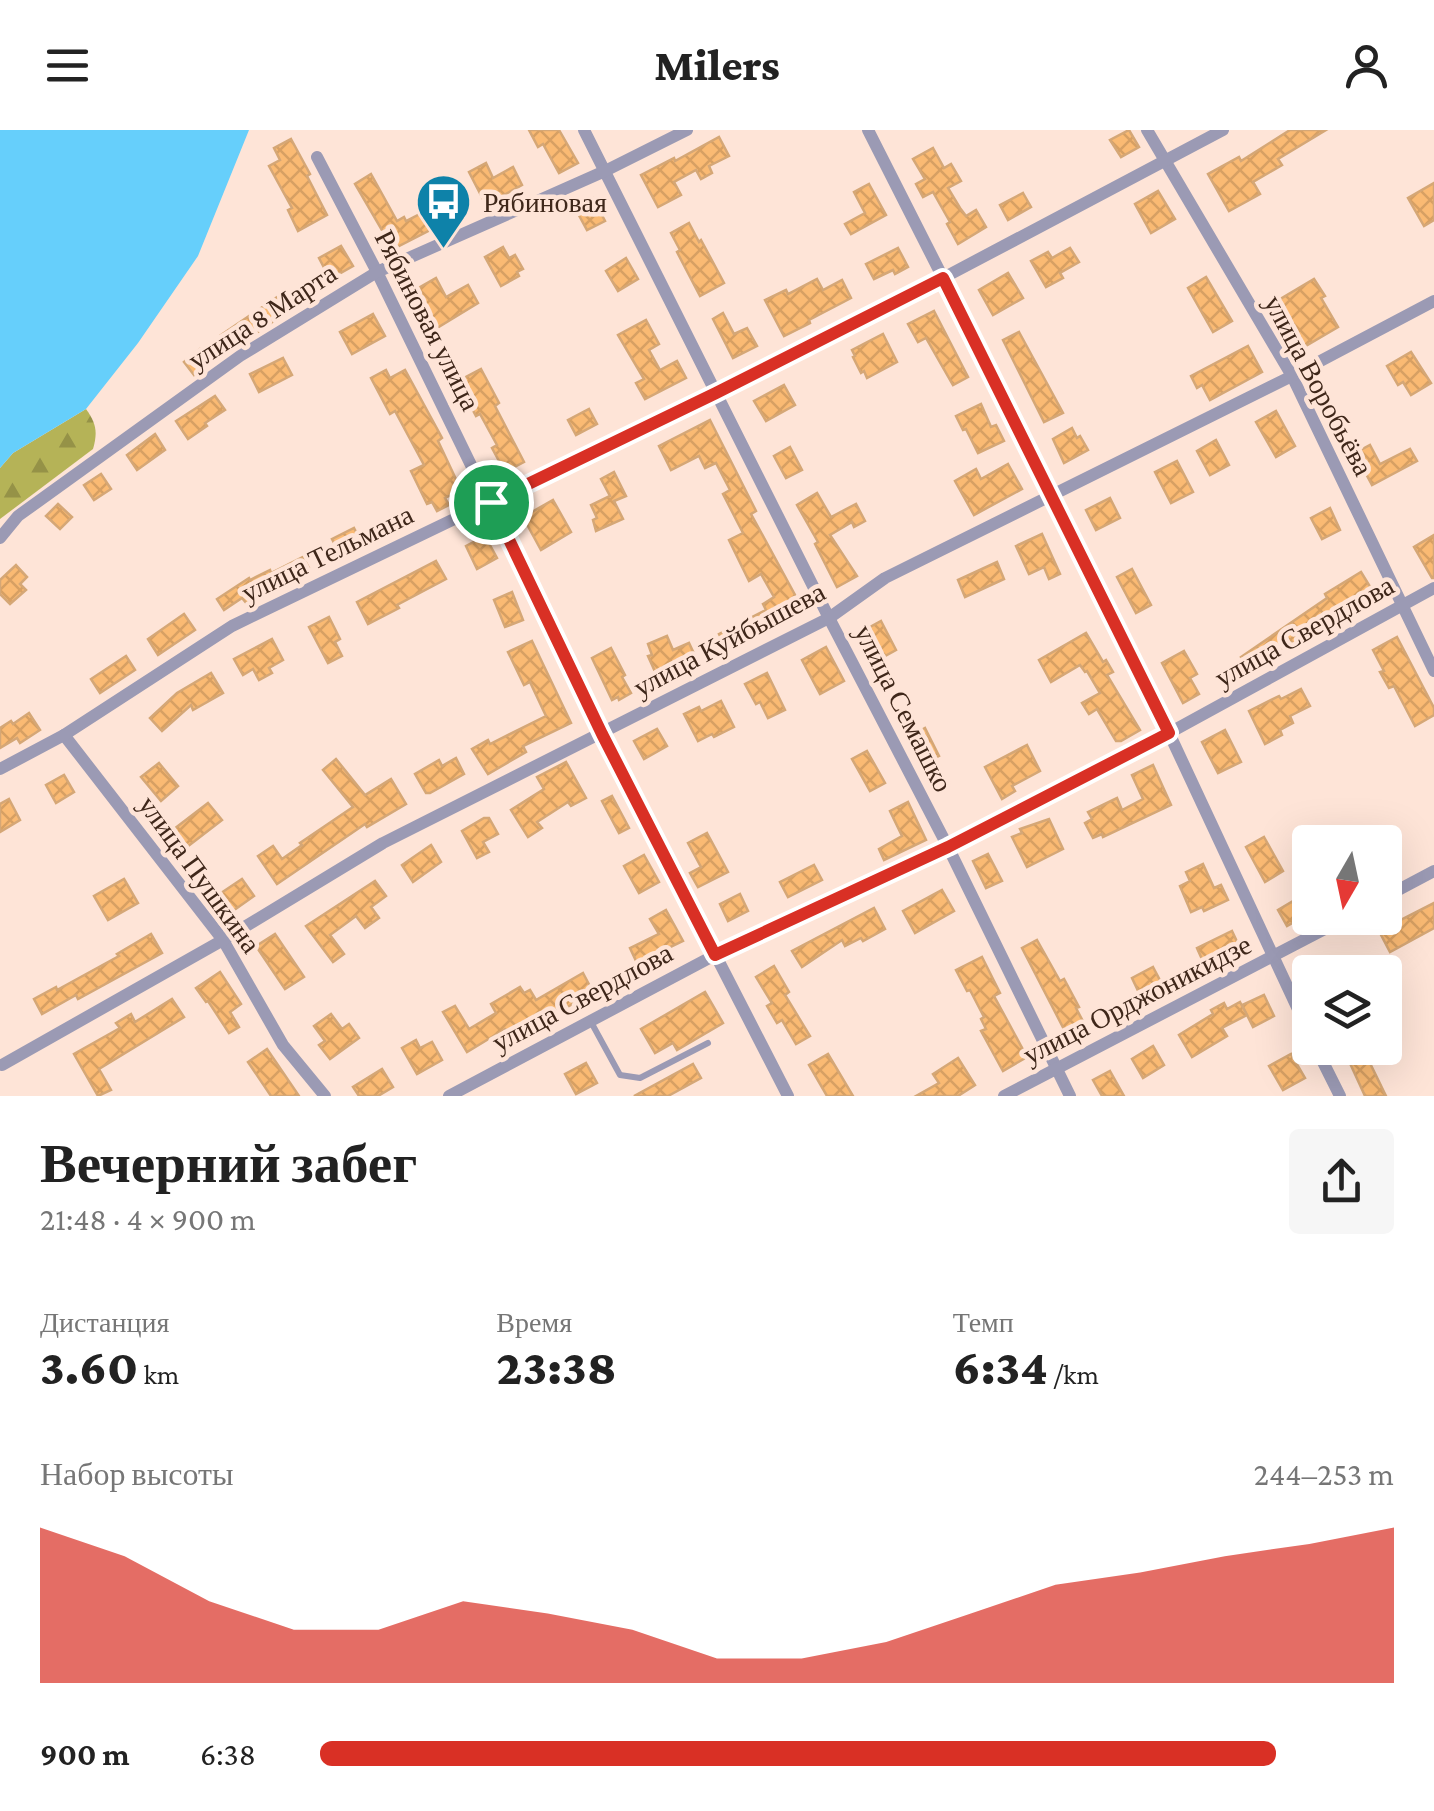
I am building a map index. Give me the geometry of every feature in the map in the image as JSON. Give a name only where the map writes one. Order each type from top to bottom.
[{"type":"street","name":"улица Семашко","points":[[584,130],[1070,1096]]},
{"type":"street","name":"улица 8 Марта","points":[[0,538],[18,516],[240,356],[378,272],[605,171],[687,130]]},
{"type":"street","points":[[868,130],[1169,733],[1292,998]]},
{"type":"street","name":"улица Воробьёва","points":[[1147,130],[1292,376],[1434,670]]},
{"type":"street","name":"улица Тельмана","points":[[0,769],[64,735],[232,626],[716,393],[1222,130]]},
{"type":"street","name":"Рябиновая улица","points":[[318,157],[378,272],[602,734],[788,1096]]},
{"type":"street","name":"улица Куйбышева","points":[[2,1065],[223,940],[383,843],[829,618],[884,578],[1292,376],[1434,300]]},
{"type":"street","name":"улица Свердлова","points":[[448,1096],[715,955],[948,847],[1169,733],[1434,588]]},
{"type":"street","name":"улица Пушкина","points":[[64,735],[223,940],[283,1045],[325,1096]]},
{"type":"street","points":[[1402,888],[1434,871]]},
{"type":"street","name":"улица Орджоникидзе","points":[[1004,1096],[1314,935]]},
{"type":"street","points":[[1324,1065],[1340,1096]]},
{"type":"lane","points":[[591,1022],[620,1074],[640,1078],[708,1043]]},
{"type":"green space","points":[[86,409],[95,428],[93,449],[0,519],[0,468],[13,453]]},
{"type":"water","points":[[0,130],[249,130],[198,256],[138,343],[86,409],[13,453],[0,468]]},
{"type":"building","points":[[529,130],[559,130],[578,163],[559,173],[543,144],[538,147]]},
{"type":"building","points":[[1129,130],[1139,147],[1121,157],[1110,140]]},
{"type":"building","points":[[1290,130],[1326,130],[1278,159],[1282,165],[1253,182],[1260,194],[1229,211],[1208,174],[1239,157],[1241,161]]},
{"type":"building","points":[[719,137],[729,156],[709,166],[712,173],[701,179],[696,170],[674,182],[681,195],[658,207],[641,175]]},
{"type":"building","points":[[291,139],[327,215],[298,231],[288,210],[292,208],[269,166],[280,160],[274,148]]},
{"type":"building","points":[[933,148],[944,168],[951,164],[961,181],[948,188],[960,208],[966,216],[976,210],[986,227],[958,244],[933,192],[923,197],[916,184],[925,179],[913,159]]},
{"type":"building","points":[[486,163],[493,178],[513,167],[522,185],[486,205],[469,172]]},
{"type":"building","points":[[371,174],[397,221],[420,214],[422,218],[435,211],[442,224],[393,249],[355,184]]},
{"type":"building","points":[[1434,183],[1434,220],[1424,226],[1408,198]]},
{"type":"building","points":[[869,184],[886,215],[851,234],[845,224],[865,213],[854,192]]},
{"type":"building","points":[[1158,191],[1175,219],[1151,233],[1135,204]]},
{"type":"building","points":[[1023,193],[1031,207],[1008,220],[1000,205]]},
{"type":"building","points":[[593,198],[605,221],[587,230],[575,208]]},
{"type":"building","points":[[689,223],[724,283],[700,296],[671,233]]},
{"type":"building","points":[[341,246],[353,266],[330,279],[319,258]]},
{"type":"building","points":[[503,247],[509,258],[515,255],[523,269],[517,272],[519,276],[501,286],[485,257]]},
{"type":"building","points":[[898,248],[908,267],[874,279],[866,264]]},
{"type":"building","points":[[1070,248],[1079,262],[1060,273],[1063,278],[1046,287],[1031,261],[1048,252],[1052,258]]},
{"type":"building","points":[[626,258],[638,279],[618,291],[606,271]]},
{"type":"building","points":[[1008,273],[1023,298],[993,315],[979,290]]},
{"type":"building","points":[[1206,277],[1232,321],[1213,332],[1188,288]]},
{"type":"building","points":[[436,278],[446,297],[468,285],[478,303],[437,328],[415,290]]},
{"type":"building","points":[[817,279],[823,290],[842,280],[851,298],[784,336],[765,300],[786,290],[788,294]]},
{"type":"building","points":[[1314,279],[1338,327],[1304,347],[1277,301]]},
{"type":"building","points":[[286,291],[296,306],[231,350],[221,335]]},
{"type":"building","points":[[934,311],[968,377],[953,385],[926,338],[918,342],[908,324]]},
{"type":"building","points":[[723,313],[734,334],[747,328],[757,346],[733,358],[713,319]]},
{"type":"building","points":[[373,314],[385,336],[352,354],[340,332]]},
{"type":"building","points":[[646,320],[659,344],[649,350],[660,370],[677,361],[686,378],[645,399],[636,383],[644,379],[618,335]]},
{"type":"building","points":[[1019,332],[1063,413],[1044,422],[1003,340]]},
{"type":"building","points":[[883,334],[897,362],[867,378],[852,350]]},
{"type":"building","points":[[1248,346],[1262,372],[1210,400],[1202,385],[1197,388],[1191,376]]},
{"type":"building","points":[[200,349],[211,362],[194,375],[184,362]]},
{"type":"building","points":[[1411,352],[1431,383],[1411,395],[1403,382],[1398,385],[1387,366]]},
{"type":"building","points":[[283,358],[292,375],[259,392],[250,374]]},
{"type":"building","points":[[481,369],[524,462],[505,472],[492,448],[497,445],[468,401],[473,399],[462,379]]},
{"type":"building","points":[[386,370],[390,378],[405,370],[442,438],[438,441],[461,490],[445,498],[449,505],[437,511],[432,502],[427,504],[411,471],[424,465],[395,411],[390,414],[371,378]]},
{"type":"building","points":[[784,385],[795,405],[766,421],[754,401]]},
{"type":"building","points":[[215,396],[225,410],[188,439],[176,421]]},
{"type":"building","points":[[981,404],[991,427],[996,425],[1004,441],[978,453],[956,416]]},
{"type":"building","points":[[589,409],[597,424],[576,435],[568,420]]},
{"type":"building","points":[[1276,411],[1295,446],[1276,457],[1256,422]]},
{"type":"building","points":[[710,420],[756,511],[751,514],[801,606],[724,644],[719,634],[766,610],[763,604],[774,597],[761,574],[749,581],[729,540],[743,533],[723,494],[730,490],[716,463],[705,468],[699,456],[671,470],[659,446]]},
{"type":"building","points":[[1072,428],[1088,450],[1064,463],[1053,439]]},
{"type":"building","points":[[155,434],[165,450],[137,470],[127,455]]},
{"type":"building","points":[[1216,440],[1229,465],[1210,475],[1197,451]]},
{"type":"building","points":[[1370,445],[1380,464],[1410,449],[1417,461],[1372,485],[1355,453]]},
{"type":"building","points":[[790,447],[802,470],[786,478],[774,456]]},
{"type":"building","points":[[1177,461],[1193,492],[1171,503],[1155,472]]},
{"type":"building","points":[[1008,464],[1022,489],[974,515],[955,481],[976,469],[981,479]]},
{"type":"building","points":[[614,472],[626,496],[614,501],[623,519],[596,531],[593,520],[597,518],[591,505],[610,496],[601,479]]},
{"type":"building","points":[[101,474],[111,489],[94,500],[84,485]]},
{"type":"building","points":[[817,493],[831,517],[856,504],[865,521],[854,527],[852,522],[830,535],[857,576],[837,587],[797,505]]},
{"type":"building","points":[[1110,498],[1120,518],[1096,530],[1086,510]]},
{"type":"building","points":[[553,500],[571,532],[541,550],[523,517]]},
{"type":"building","points":[[58,504],[72,517],[60,529],[46,516]]},
{"type":"building","points":[[1330,508],[1340,530],[1322,539],[1311,518]]},
{"type":"building","points":[[354,528],[362,543],[340,554],[332,539]]},
{"type":"building","points":[[1042,534],[1060,574],[1049,579],[1044,567],[1029,574],[1016,546]]},
{"type":"building","points":[[1434,535],[1434,578],[1432,578],[1414,547]]},
{"type":"building","points":[[485,536],[497,558],[477,569],[466,546]]},
{"type":"building","points":[[303,557],[310,570],[247,604],[242,598],[224,610],[217,599],[249,578],[270,570],[271,573]]},
{"type":"building","points":[[436,561],[446,579],[368,624],[357,602]]},
{"type":"building","points":[[997,562],[1004,579],[965,597],[958,580]]},
{"type":"building","points":[[16,565],[27,577],[20,584],[26,590],[10,604],[0,594],[0,580]]},
{"type":"building","points":[[1132,569],[1151,605],[1136,613],[1117,577]]},
{"type":"building","points":[[1361,572],[1377,598],[1358,609],[1354,602],[1250,671],[1241,657]]},
{"type":"building","points":[[512,592],[523,620],[505,627],[494,600]]},
{"type":"building","points":[[184,614],[195,630],[158,655],[148,639]]},
{"type":"building","points":[[329,617],[340,639],[335,642],[342,656],[328,663],[309,627]]},
{"type":"building","points":[[881,621],[896,650],[876,661],[861,632]]},
{"type":"building","points":[[1086,633],[1113,672],[1107,675],[1140,730],[1121,741],[1116,741],[1097,709],[1089,714],[1082,703],[1100,693],[1087,671],[1080,665],[1051,682],[1039,660]]},
{"type":"building","points":[[667,636],[673,650],[689,643],[696,658],[657,676],[648,656],[652,655],[648,644]]},
{"type":"building","points":[[1397,637],[1434,708],[1434,715],[1415,726],[1394,686],[1389,688],[1380,672],[1384,671],[1373,650]]},
{"type":"building","points":[[272,639],[283,660],[259,680],[253,669],[243,675],[234,659]]},
{"type":"building","points":[[532,641],[571,723],[523,746],[526,752],[488,774],[472,749],[546,716],[530,682],[524,685],[508,652]]},
{"type":"building","points":[[826,647],[844,681],[820,694],[802,660]]},
{"type":"building","points":[[611,648],[631,693],[619,700],[612,700],[592,658]]},
{"type":"building","points":[[1184,651],[1197,674],[1190,678],[1199,694],[1183,703],[1162,663]]},
{"type":"building","points":[[126,656],[135,670],[100,693],[91,679]]},
{"type":"building","points":[[211,673],[223,693],[193,710],[191,705],[162,731],[150,718],[177,693]]},
{"type":"building","points":[[767,673],[785,710],[768,718],[745,684]]},
{"type":"building","points":[[1301,689],[1310,706],[1290,716],[1293,723],[1265,744],[1249,711]]},
{"type":"building","points":[[721,701],[734,727],[698,741],[684,714]]},
{"type":"building","points":[[29,713],[40,730],[20,743],[17,738],[0,748],[0,728]]},
{"type":"building","points":[[925,728],[939,756],[923,764],[909,737]]},
{"type":"building","points":[[657,729],[667,746],[644,759],[634,741]]},
{"type":"building","points":[[1225,730],[1241,762],[1218,773],[1202,742]]},
{"type":"building","points":[[1027,745],[1040,771],[1012,786],[1015,791],[1002,799],[985,767]]},
{"type":"building","points":[[867,751],[885,783],[870,791],[852,759]]},
{"type":"building","points":[[456,758],[464,774],[426,793],[415,774],[439,760],[442,766]]},
{"type":"building","points":[[336,759],[365,795],[391,779],[406,804],[367,827],[365,824],[277,884],[258,856],[273,846],[282,859],[353,807],[323,770]]},
{"type":"building","points":[[566,762],[586,798],[571,806],[568,802],[537,822],[542,828],[528,837],[511,810],[544,789],[537,777]]},
{"type":"building","points":[[159,763],[178,786],[161,801],[141,777]]},
{"type":"building","points":[[1153,765],[1171,805],[1093,838],[1085,823],[1092,819],[1088,812],[1117,798],[1122,810],[1143,799],[1132,775]]},
{"type":"building","points":[[64,775],[74,792],[56,803],[46,785]]},
{"type":"building","points":[[612,796],[629,828],[619,833],[602,801]]},
{"type":"building","points":[[9,799],[20,820],[0,832],[0,804]]},
{"type":"building","points":[[908,802],[926,840],[884,860],[879,849],[902,836],[890,811]]},
{"type":"building","points":[[208,803],[222,820],[187,847],[174,829]]},
{"type":"building","points":[[489,818],[498,834],[483,842],[489,852],[477,858],[462,831]]},
{"type":"building","points":[[1049,819],[1063,849],[1027,867],[1012,837],[1022,833],[1020,829]]},
{"type":"building","points":[[707,833],[728,872],[698,887],[690,873],[701,867],[688,843]]},
{"type":"building","points":[[1264,837],[1283,871],[1265,882],[1246,847]]},
{"type":"building","points":[[431,845],[441,862],[413,882],[402,865]]},
{"type":"building","points":[[988,854],[1002,881],[986,888],[973,861]]},
{"type":"building","points":[[644,855],[659,882],[639,893],[624,866]]},
{"type":"building","points":[[1203,864],[1214,888],[1221,885],[1228,900],[1204,911],[1202,907],[1191,912],[1180,886],[1190,881],[1186,872]]},
{"type":"building","points":[[814,865],[822,880],[788,897],[780,882]]},
{"type":"building","points":[[124,879],[138,903],[108,920],[94,896]]},
{"type":"building","points":[[242,879],[254,896],[230,913],[218,895]]},
{"type":"building","points":[[375,881],[386,896],[371,907],[379,918],[365,928],[356,916],[330,935],[344,954],[333,962],[306,926]]},
{"type":"building","points":[[942,890],[954,911],[915,933],[903,911]]},
{"type":"building","points":[[740,894],[748,911],[728,921],[720,904]]},
{"type":"building","points":[[1292,902],[1292,923],[1287,926],[1278,910]]},
{"type":"building","points":[[1434,903],[1434,928],[1390,952],[1381,935],[1402,935],[1402,919]]},
{"type":"building","points":[[874,908],[885,929],[845,946],[842,940],[802,967],[792,951]]},
{"type":"building","points":[[666,910],[683,941],[637,963],[630,948],[659,934],[650,919]]},
{"type":"building","points":[[1232,931],[1240,948],[1205,966],[1197,948]]},
{"type":"building","points":[[151,934],[162,953],[42,1014],[34,999],[119,956]]},
{"type":"building","points":[[275,934],[304,977],[285,989],[256,946]]},
{"type":"building","points":[[1037,940],[1060,981],[1064,979],[1087,1029],[1069,1039],[1022,948]]},
{"type":"building","points":[[982,957],[1000,993],[994,996],[1027,1057],[1003,1071],[981,1031],[986,1029],[981,1019],[984,1017],[956,970]]},
{"type":"building","points":[[774,966],[789,992],[785,995],[810,1036],[796,1044],[782,1020],[777,1023],[767,1006],[772,1003],[756,977]]},
{"type":"building","points":[[1153,967],[1163,986],[1141,997],[1132,978]]},
{"type":"building","points":[[220,972],[241,1004],[230,1012],[239,1027],[229,1033],[196,988]]},
{"type":"building","points":[[583,973],[593,992],[521,1030],[518,1024],[505,1029],[467,1052],[443,1012],[455,1006],[469,1029],[496,1013],[491,1004],[520,987],[524,993],[530,990],[536,1000]]},
{"type":"building","points":[[705,992],[723,1023],[677,1050],[673,1043],[655,1053],[641,1029]]},
{"type":"building","points":[[1264,995],[1274,1016],[1253,1027],[1242,1005]]},
{"type":"building","points":[[172,999],[184,1017],[99,1069],[111,1090],[98,1096],[74,1054],[120,1028],[116,1023],[131,1014],[135,1022]]},
{"type":"building","points":[[1240,1002],[1247,1015],[1222,1028],[1227,1036],[1192,1057],[1179,1035],[1213,1014],[1211,1010],[1224,1003],[1227,1009]]},
{"type":"building","points":[[331,1014],[342,1029],[349,1024],[359,1038],[330,1059],[319,1045],[325,1041],[314,1026]]},
{"type":"building","points":[[416,1040],[420,1048],[432,1042],[442,1060],[417,1074],[402,1048]]},
{"type":"building","points":[[1153,1046],[1164,1065],[1143,1078],[1132,1059]]},
{"type":"building","points":[[267,1049],[299,1096],[271,1096],[248,1062]]},
{"type":"building","points":[[828,1054],[853,1096],[827,1096],[809,1065]]},
{"type":"building","points":[[1291,1054],[1292,1065],[1297,1065],[1305,1078],[1283,1090],[1269,1066]]},
{"type":"building","points":[[958,1058],[975,1085],[958,1096],[916,1096],[939,1083],[933,1074]]},
{"type":"building","points":[[586,1063],[597,1083],[576,1094],[565,1074]]},
{"type":"building","points":[[693,1064],[701,1078],[668,1096],[634,1096]]},
{"type":"building","points":[[1351,1065],[1371,1065],[1386,1096],[1365,1096]]},
{"type":"building","points":[[382,1069],[393,1087],[378,1096],[359,1096],[353,1087]]},
{"type":"building","points":[[1110,1071],[1124,1096],[1102,1096],[1093,1080]]},
{"type":"place","name":"Рябиновая","points":[[444,251]]},
{"type":"route","points":[[943,278],[1169,733],[948,847],[715,955],[602,734],[491,502],[943,278]]}]
